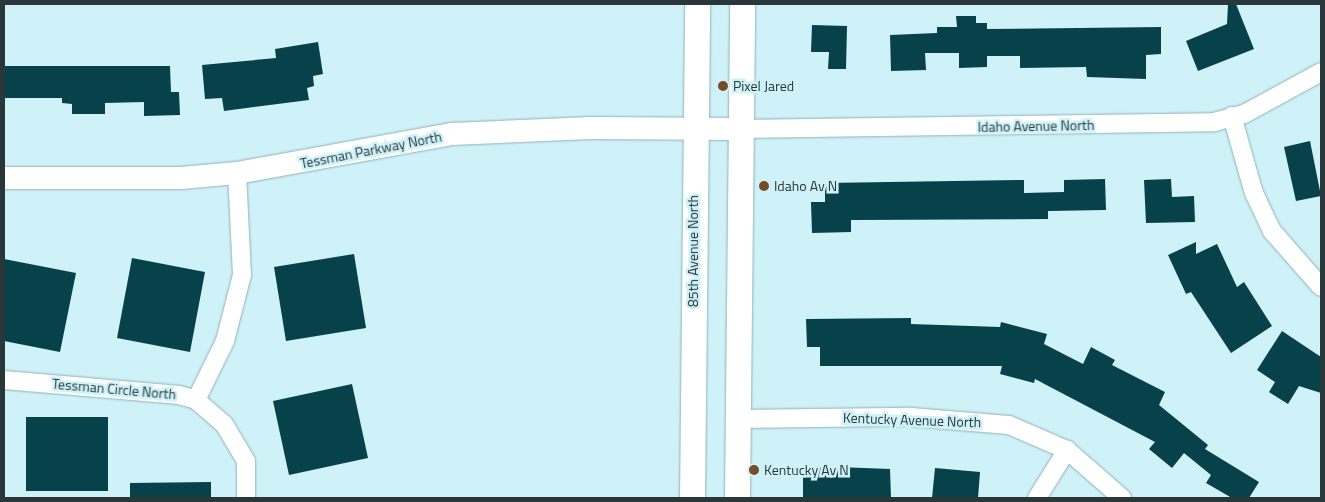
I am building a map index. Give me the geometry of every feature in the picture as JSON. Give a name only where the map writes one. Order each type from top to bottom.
[{"type":"main road","name":"85th Avenue North","points":[[692,498],[694,128],[697,4]]},
{"type":"main road","points":[[737,498],[739,129],[742,4]]},
{"type":"street","name":"Idaho Avenue North","points":[[739,129],[1184,124],[1244,114],[1321,72]]},
{"type":"street","points":[[1232,116],[1254,193],[1272,231],[1321,287]]},
{"type":"street","name":"Tessman Parkway North","points":[[4,178],[181,178],[237,173],[452,134],[694,128],[739,129]]},
{"type":"street","points":[[237,173],[242,275],[225,341],[196,400],[224,424],[246,462],[246,498]]},
{"type":"street","name":"Tessman Circle North","points":[[4,380],[196,400]]},
{"type":"street","name":"Kentucky Avenue North","points":[[737,419],[966,418],[1009,425],[1067,450],[1122,498]]},
{"type":"street","points":[[1037,498],[1067,450]]},
{"type":"building","points":[[1228,4],[1236,4],[1254,49],[1198,71],[1186,41],[1227,24]]},
{"type":"building","points":[[956,16],[976,16],[976,23],[987,23],[987,29],[1161,27],[1161,54],[1146,55],[1146,79],[1087,77],[1086,67],[1020,68],[1020,56],[987,56],[987,67],[959,68],[959,53],[925,53],[926,70],[891,71],[890,35],[937,33],[937,27],[957,27]]},
{"type":"building","points":[[812,25],[847,26],[846,69],[828,69],[829,52],[811,52]]},
{"type":"building","points":[[318,42],[323,74],[313,76],[314,86],[307,88],[309,100],[224,111],[222,98],[205,99],[202,65],[276,58],[275,49]]},
{"type":"building","points":[[4,66],[170,66],[171,92],[179,92],[180,115],[144,116],[144,102],[105,103],[105,114],[72,114],[72,104],[62,103],[62,98],[4,98]]},
{"type":"building","points":[[1310,141],[1321,196],[1296,201],[1284,147]]},
{"type":"building","points":[[1105,179],[1106,210],[1048,211],[1048,219],[851,220],[851,232],[812,233],[811,202],[825,202],[825,183],[1024,180],[1024,193],[1064,192],[1064,180]]},
{"type":"building","points":[[1171,179],[1172,197],[1194,196],[1195,222],[1146,223],[1144,180]]},
{"type":"building","points":[[1196,242],[1196,254],[1217,244],[1237,287],[1244,282],[1272,326],[1231,353],[1191,292],[1186,294],[1168,255]]},
{"type":"building","points":[[354,254],[366,328],[286,341],[274,267]]},
{"type":"building","points":[[132,258],[205,272],[190,352],[117,338]]},
{"type":"building","points":[[4,259],[76,273],[60,352],[4,341]]},
{"type":"building","points":[[911,318],[911,324],[1000,327],[1001,322],[1047,334],[1044,344],[1083,364],[1091,347],[1115,360],[1112,365],[1165,392],[1159,405],[1208,445],[1205,449],[1259,482],[1249,498],[1232,498],[1206,483],[1211,475],[1184,453],[1172,468],[1149,449],[1155,442],[1035,379],[1034,383],[1000,374],[1002,366],[820,366],[820,347],[807,347],[806,319]]},
{"type":"building","points":[[1282,331],[1321,357],[1321,393],[1299,386],[1288,404],[1269,392],[1275,382],[1257,370]]},
{"type":"building","points":[[352,384],[368,458],[289,475],[273,401]]},
{"type":"building","points":[[26,417],[108,417],[108,491],[26,491]]},
{"type":"building","points":[[803,468],[890,469],[891,498],[803,498]]},
{"type":"building","points":[[935,468],[980,472],[978,498],[932,498]]},
{"type":"building","points":[[211,482],[211,498],[130,498],[130,483]]},
{"type":"place","name":"Pixel Jared","points":[[723,86]]},
{"type":"place","name":"Idaho Av N","points":[[764,186]]},
{"type":"place","name":"Kentucky Av N","points":[[754,470]]}]
